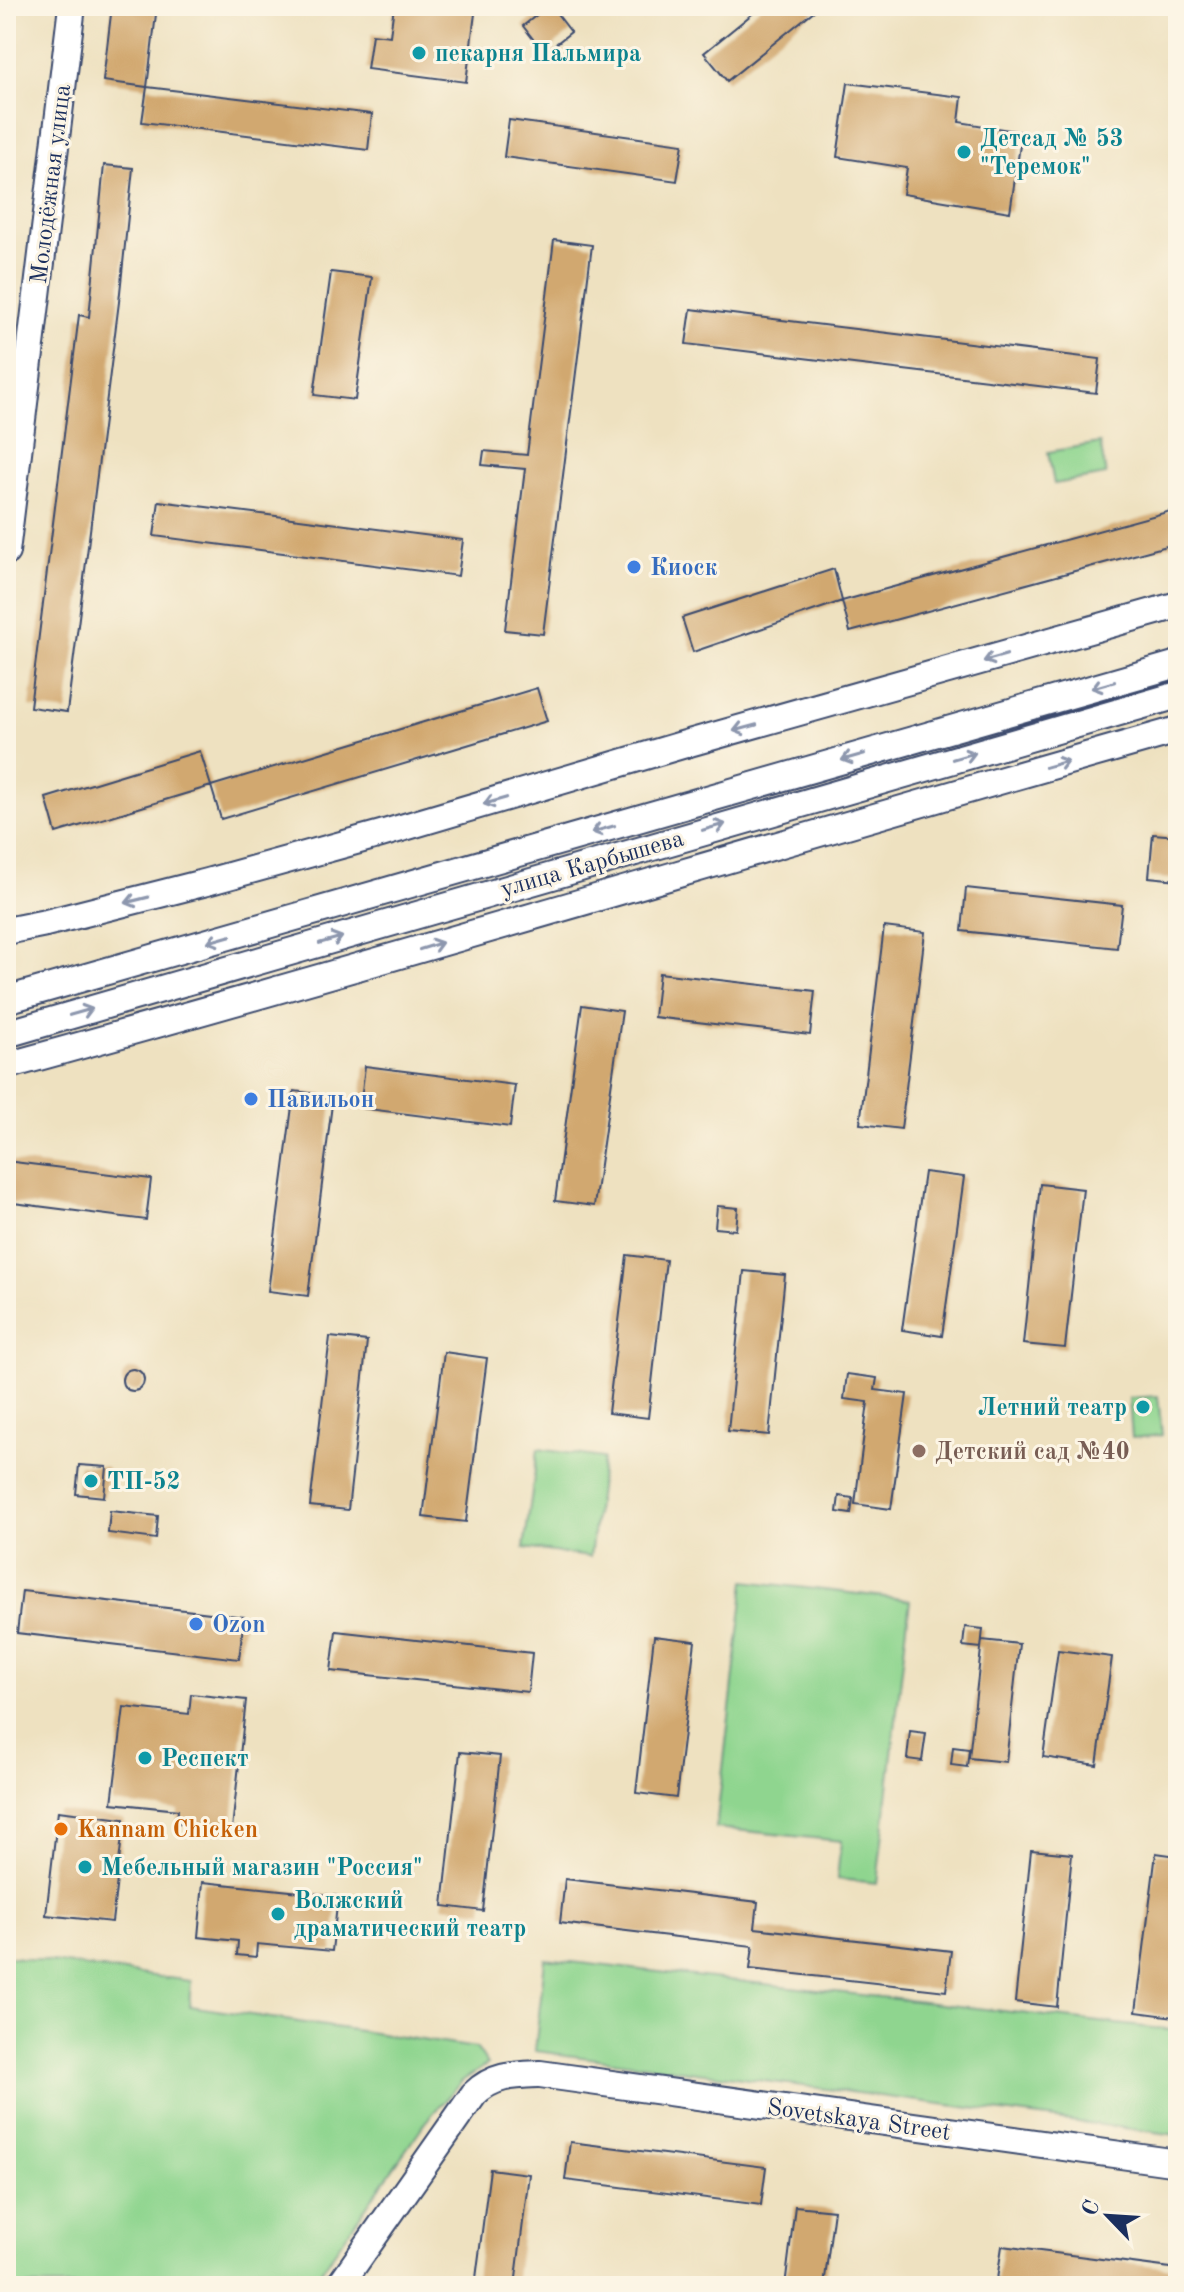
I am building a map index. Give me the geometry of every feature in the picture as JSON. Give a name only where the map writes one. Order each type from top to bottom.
[{"type":"street","name":"Молодёжная улица","points":[[6,552],[72,6]]},
{"type":"street","points":[[6,931],[366,838],[1178,605]]},
{"type":"street","name":"улица Карбышева","points":[[6,1000],[1178,664]]},
{"type":"street","name":"улица Карбышева","points":[[6,1034],[1178,695]]},
{"type":"street","name":"улица Карбышева","points":[[6,1066],[283,990],[835,827],[1178,730]]},
{"type":"street","name":"Sovetskaya Street","points":[[339,2286],[474,2094],[486,2082],[500,2078],[540,2074],[1178,2163]]},
{"type":"green space","points":[[1100,443],[1106,475],[1054,484],[1048,452]]},
{"type":"green space","points":[[1158,1396],[1162,1435],[1132,1438],[1129,1398]]},
{"type":"green space","points":[[538,1449],[603,1458],[590,1557],[524,1548]]},
{"type":"green space","points":[[745,1581],[910,1600],[877,1883],[837,1879],[841,1841],[716,1828]]},
{"type":"green space","points":[[6,1956],[191,1981],[189,2006],[476,2048],[488,2064],[462,2081],[426,2121],[311,2286],[6,2286]]},
{"type":"green space","points":[[545,1959],[1178,2031],[1178,2135],[535,2051]]},
{"type":"building","points":[[112,6],[157,6],[147,87],[103,81]]},
{"type":"building","name":"пекарня Пальмира","points":[[394,6],[476,6],[466,82],[367,69],[372,34],[390,36]]},
{"type":"building","points":[[548,6],[571,32],[544,53],[523,26]]},
{"type":"building","points":[[762,6],[820,6],[727,81],[704,53]]},
{"type":"building","name":"Детсад № 53 \"Теремок\"","points":[[848,83],[962,97],[959,122],[1022,132],[1010,212],[903,194],[907,168],[837,157]]},
{"type":"building","points":[[147,87],[372,114],[368,150],[142,122]]},
{"type":"building","points":[[509,120],[683,144],[677,181],[504,157]]},
{"type":"building","points":[[104,165],[133,168],[67,712],[30,707],[79,315],[89,317]]},
{"type":"building","points":[[554,240],[592,245],[543,634],[505,630],[525,469],[482,465],[484,451],[527,455]]},
{"type":"building","points":[[331,272],[372,277],[355,400],[314,395]]},
{"type":"building","points":[[691,309],[1100,359],[1096,393],[686,344]]},
{"type":"building","points":[[159,501],[463,540],[458,576],[154,536]]},
{"type":"building","points":[[1178,509],[1178,543],[850,632],[842,601]]},
{"type":"building","points":[[834,569],[842,601],[693,652],[682,618]]},
{"type":"building","points":[[537,688],[547,721],[221,819],[211,786]]},
{"type":"building","points":[[200,751],[211,786],[56,833],[46,798]]},
{"type":"building","points":[[1153,834],[1178,836],[1178,880],[1149,877]]},
{"type":"building","points":[[966,888],[1122,905],[1117,948],[962,931]]},
{"type":"building","points":[[884,927],[925,932],[901,1129],[860,1124]]},
{"type":"building","points":[[659,973],[815,991],[810,1035],[654,1017]]},
{"type":"building","points":[[582,1005],[622,1011],[594,1206],[555,1201]]},
{"type":"building","points":[[365,1066],[515,1085],[510,1127],[360,1108]]},
{"type":"building","points":[[294,1091],[333,1096],[308,1296],[268,1291]]},
{"type":"building","points":[[6,1161],[151,1179],[146,1220],[6,1202]]},
{"type":"building","points":[[924,1172],[964,1177],[942,1336],[902,1330]]},
{"type":"building","points":[[1040,1184],[1083,1189],[1065,1348],[1023,1344]]},
{"type":"building","points":[[717,1206],[738,1208],[736,1230],[715,1228]]},
{"type":"building","points":[[627,1255],[666,1260],[648,1418],[608,1413]]},
{"type":"building","points":[[744,1271],[785,1275],[769,1435],[728,1431]]},
{"type":"building","points":[[330,1337],[367,1341],[348,1510],[310,1506]]},
{"type":"building","points":[[444,1352],[487,1358],[466,1522],[423,1517]]},
{"type":"building","points":[[133,1369],[141,1372],[144,1380],[141,1388],[133,1391],[125,1388],[122,1380],[125,1372]]},
{"type":"building","points":[[847,1374],[877,1378],[875,1390],[907,1394],[891,1509],[855,1504],[868,1402],[844,1399]]},
{"type":"building","name":"ТП-52","points":[[79,1465],[107,1467],[104,1497],[76,1494]]},
{"type":"building","points":[[839,1496],[853,1498],[851,1514],[837,1512]]},
{"type":"building","points":[[110,1511],[158,1516],[156,1539],[108,1533]]},
{"type":"building","points":[[22,1591],[244,1617],[239,1659],[17,1633]]},
{"type":"building","points":[[965,1627],[983,1629],[981,1648],[963,1646]]},
{"type":"building","points":[[336,1631],[532,1653],[528,1692],[331,1671]]},
{"type":"building","points":[[654,1636],[695,1641],[676,1798],[636,1793]]},
{"type":"building","points":[[982,1640],[1019,1644],[1006,1762],[969,1758]]},
{"type":"building","points":[[1058,1650],[1112,1657],[1097,1765],[1043,1757]]},
{"type":"building","points":[[191,1694],[246,1700],[232,1829],[177,1823],[178,1810],[112,1803],[124,1707],[189,1714]]},
{"type":"building","points":[[910,1731],[926,1733],[922,1761],[907,1759]]},
{"type":"building","points":[[953,1747],[969,1749],[967,1767],[951,1765]]},
{"type":"building","points":[[460,1752],[500,1756],[483,1911],[443,1906]]},
{"type":"building","name":"Мебельный магазин \"Россия\"","points":[[58,1811],[124,1819],[112,1922],[46,1915]]},
{"type":"building","points":[[1031,1850],[1072,1854],[1057,2007],[1015,2002]]},
{"type":"building","points":[[1156,1853],[1178,1856],[1178,1988],[1174,2017],[1136,2012]]},
{"type":"building","points":[[565,1879],[758,1902],[755,1928],[951,1951],[946,1991],[750,1969],[753,1946],[560,1923]]},
{"type":"building","name":"Волжский драматический театр","points":[[203,1882],[338,1896],[332,1951],[257,1944],[256,1957],[237,1955],[238,1941],[198,1937]]},
{"type":"building","points":[[570,2142],[766,2167],[761,2205],[565,2180]]},
{"type":"building","points":[[490,2169],[529,2174],[515,2286],[475,2286]]},
{"type":"building","points":[[795,2206],[834,2210],[824,2286],[785,2286]]},
{"type":"building","points":[[1002,2246],[1178,2269],[1178,2286],[996,2286]]},
{"type":"place","name":"пекарня Пальмира","points":[[419,53]]},
{"type":"place","name":"Детсад № 53 \"Теремок\"","points":[[964,152]]},
{"type":"place","name":"Киоск","points":[[634,567]]},
{"type":"place","name":"Павильон","points":[[251,1099]]},
{"type":"place","name":"Летний театр","points":[[1143,1407]]},
{"type":"place","name":"Детский сад №40","points":[[919,1451]]},
{"type":"place","name":"ТП-52","points":[[91,1481]]},
{"type":"place","name":"Ozon","points":[[196,1624]]},
{"type":"place","name":"Респект","points":[[145,1758]]},
{"type":"place","name":"Kannam Chicken","points":[[61,1829]]},
{"type":"place","name":"Мебельный магазин \"Россия\"","points":[[85,1867]]},
{"type":"place","name":"Волжский драматический театр","points":[[278,1914]]}]
